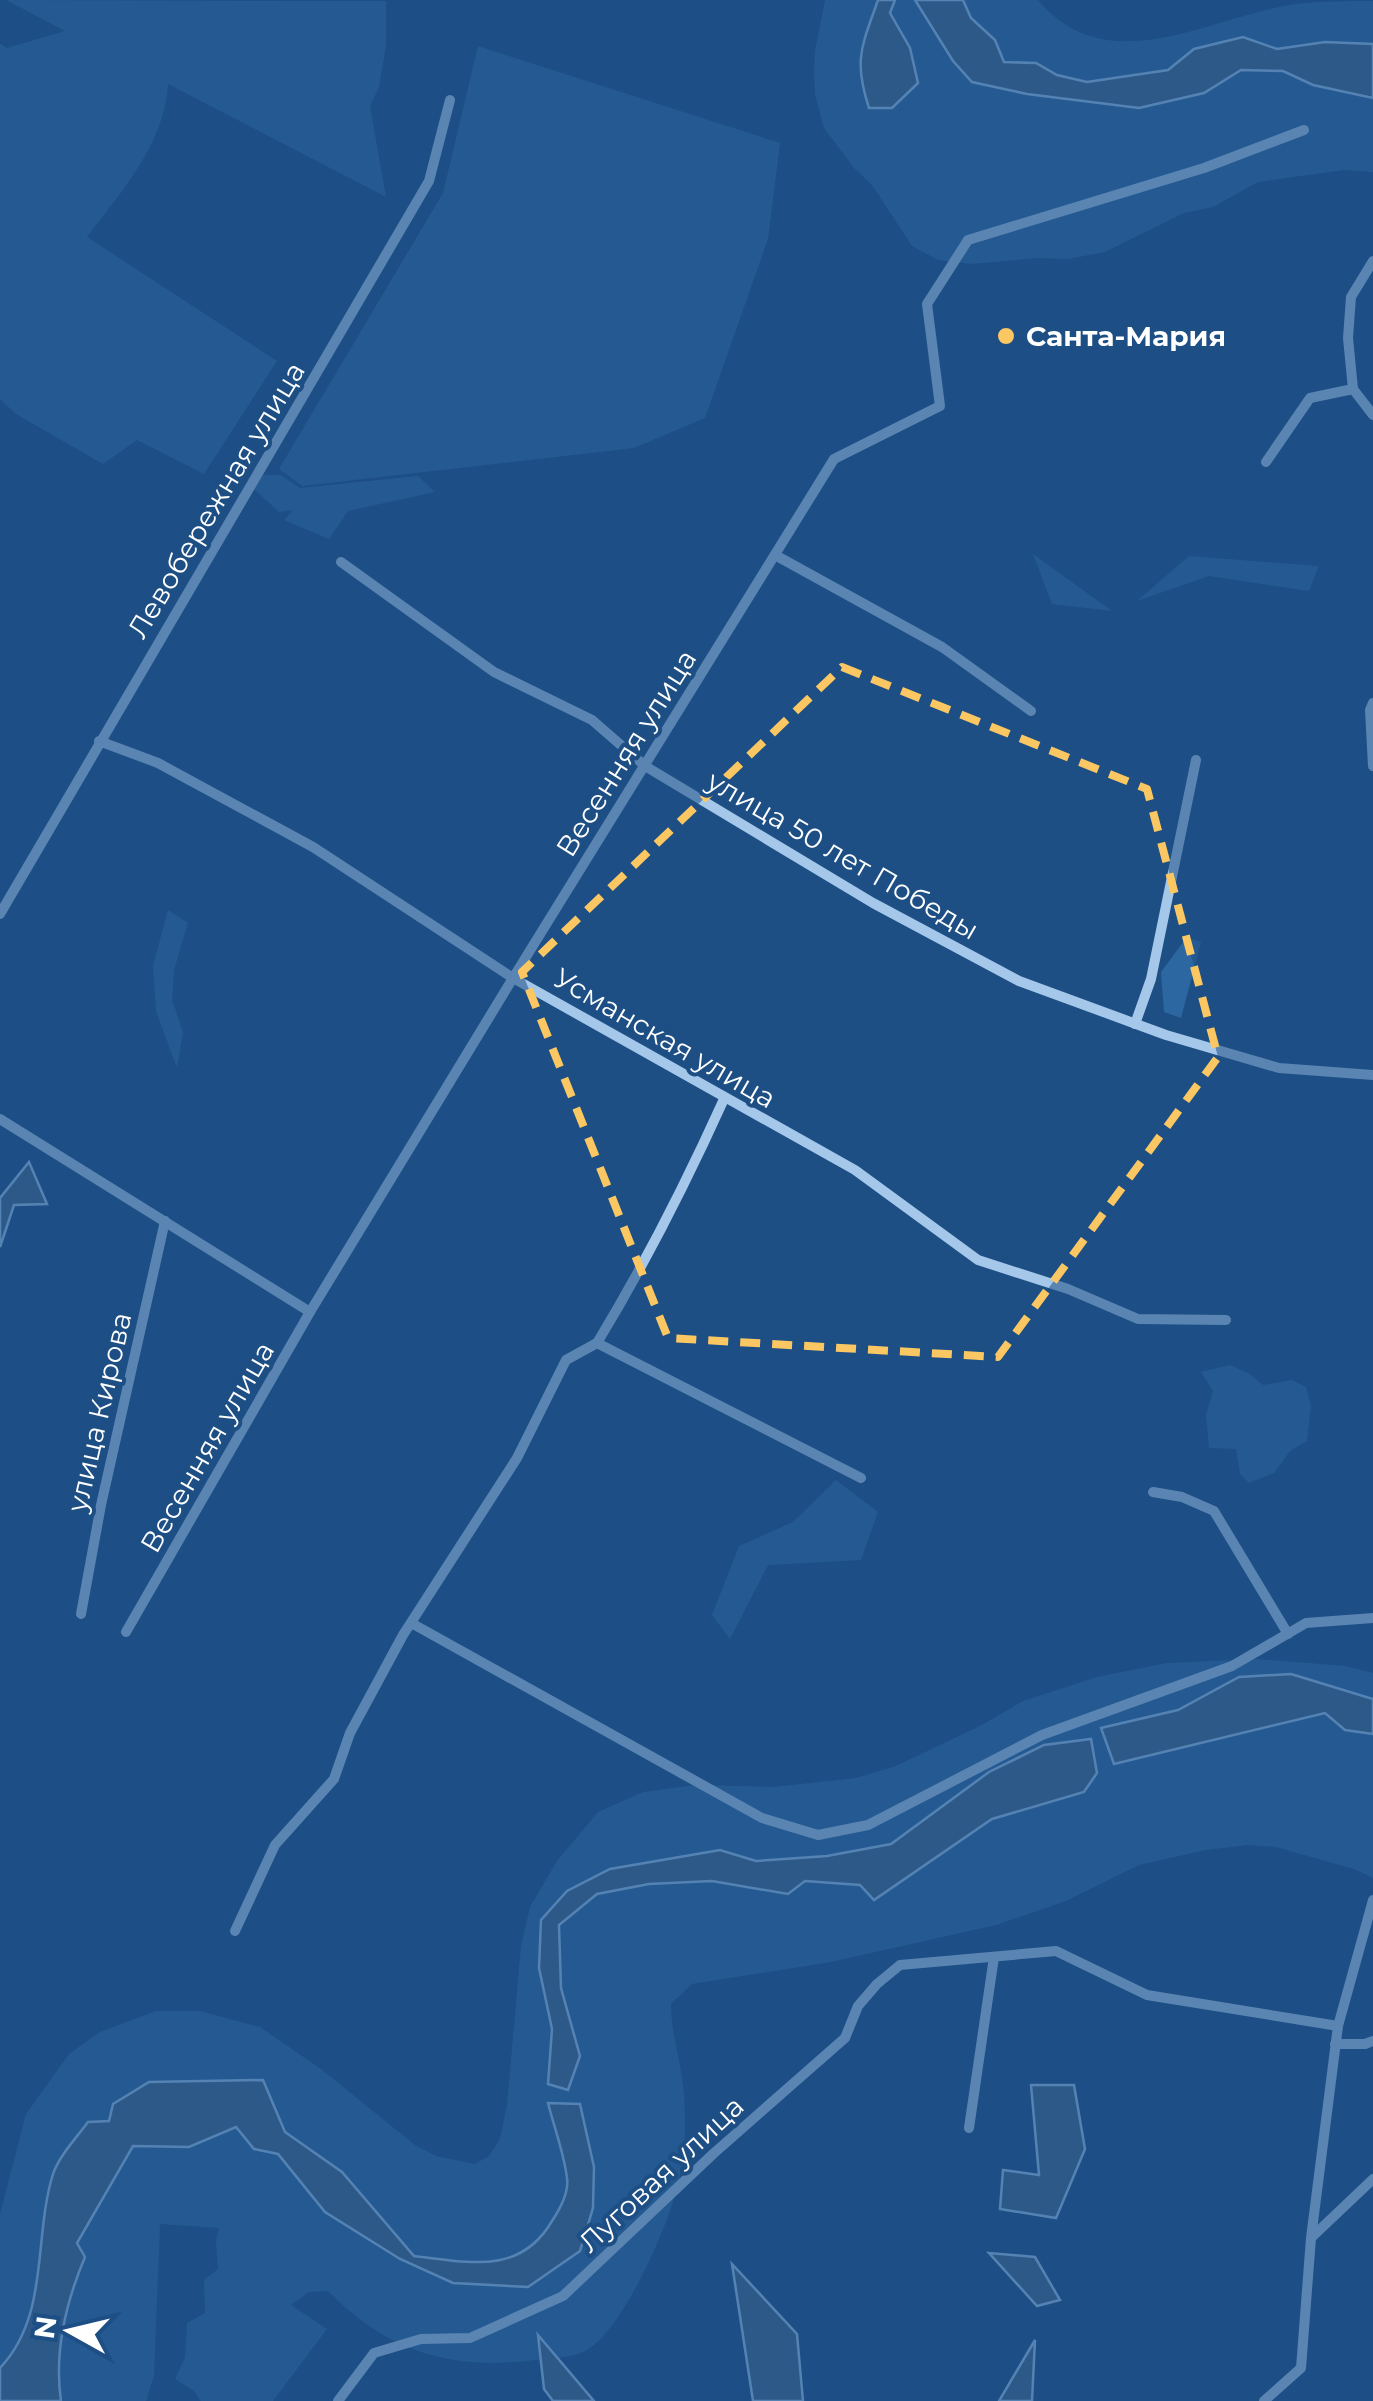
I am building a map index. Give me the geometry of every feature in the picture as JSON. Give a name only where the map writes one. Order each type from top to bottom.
[{"type":"street","name":"Левобережная улица","points":[[0,914],[429,182],[450,100]]},
{"type":"street","name":"Весенняя улица","points":[[126,1632],[310,1312],[834,459],[940,406],[927,304],[968,240],[1204,168],[1304,130]]},
{"type":"street","points":[[1373,261],[1351,296],[1348,338],[1353,389],[1373,414]]},
{"type":"street","points":[[1266,462],[1310,398],[1353,389]]},
{"type":"street","points":[[775,555],[942,647],[1031,711]]},
{"type":"street","name":"улица 50 лет Победы","points":[[342,562],[494,672],[592,720],[644,766],[873,903],[1003,972],[1136,1024],[1280,1068],[1373,1075]]},
{"type":"street","points":[[1373,703],[1373,766]]},
{"type":"street","name":"Усманская улица","points":[[99,741],[158,763],[313,847],[512,978],[855,1170],[978,1260],[1068,1289],[1138,1319],[1226,1320]]},
{"type":"street","points":[[1136,1024],[1152,980],[1196,760]]},
{"type":"street","points":[[235,1930],[276,1844],[334,1780],[350,1733],[403,1635],[517,1458],[566,1360],[597,1343],[640,1272],[724,1099]]},
{"type":"street","points":[[0,1118],[310,1312]]},
{"type":"street","name":"улица Кирова","points":[[81,1614],[101,1505],[165,1222]]},
{"type":"street","points":[[597,1343],[861,1478]]},
{"type":"street","points":[[1153,1492],[1182,1496],[1214,1511],[1288,1634]]},
{"type":"street","points":[[413,1624],[762,1818],[818,1835],[868,1825],[1042,1736],[1232,1666],[1306,1623],[1373,1618]]},
{"type":"street","points":[[1264,2401],[1301,2368],[1311,2238],[1335,2044],[1373,1900]]},
{"type":"street","name":"Луговая улица","points":[[338,2401],[374,2353],[421,2339],[470,2338],[563,2296],[713,2154],[845,2038],[858,2006],[900,1965],[1056,1952],[1147,1995],[1338,2026]]},
{"type":"street","points":[[969,2128],[994,1957]]},
{"type":"street","points":[[1335,2044],[1365,2044],[1373,2040]]},
{"type":"street","points":[[1311,2238],[1373,2179]]},
{"type":"highlighted area","points":[[842,667],[1147,789],[1218,1057],[998,1357],[668,1338],[522,972]]},
{"type":"shaded area","points":[[6,0],[386,1],[386,46],[379,87],[370,106],[386,197],[168,84],[159,126],[140,165],[87,237],[277,361],[204,474],[137,440],[103,464],[16,414],[0,399],[0,44],[7,48],[65,31]]},
{"type":"shaded area","points":[[825,0],[1038,0],[1066,25],[1096,38],[1128,41],[1161,38],[1296,4],[1373,1],[1373,172],[1344,170],[1258,182],[1213,207],[1184,213],[1105,252],[1068,259],[972,264],[938,260],[912,246],[872,185],[824,128],[815,95],[814,72]]},
{"type":"shaded area","points":[[878,0],[895,0],[890,13],[910,48],[918,83],[892,108],[869,108],[861,77],[861,53]]},
{"type":"shaded area","points":[[915,0],[963,0],[971,18],[995,40],[1004,62],[1036,63],[1057,75],[1087,82],[1168,70],[1194,49],[1243,37],[1277,49],[1325,42],[1373,44],[1373,98],[1313,85],[1283,71],[1241,70],[1204,93],[1139,108],[1027,94],[972,82],[953,61]]},
{"type":"shaded area","points":[[478,46],[780,143],[768,239],[705,418],[634,448],[302,486],[279,469],[443,193]]},
{"type":"shaded area","points":[[263,475],[281,475],[300,488],[418,476],[435,492],[348,511],[329,539],[284,520],[293,510],[279,512],[254,489]]},
{"type":"shaded area","points":[[1033,554],[1112,611],[1052,604]]},
{"type":"shaded area","points":[[1189,556],[1319,566],[1309,591],[1209,576],[1137,601]]},
{"type":"shaded area","points":[[168,910],[188,923],[174,970],[172,1000],[183,1032],[177,1068],[156,1011],[153,966]]},
{"type":"shaded area","points":[[1187,937],[1201,942],[1181,1018],[1164,1012],[1161,972]]},
{"type":"shaded area","points":[[29,1162],[47,1204],[14,1205],[0,1247],[0,1198]]},
{"type":"shaded area","points":[[1230,1365],[1263,1385],[1292,1380],[1306,1387],[1311,1406],[1307,1441],[1290,1451],[1274,1473],[1249,1483],[1240,1474],[1236,1449],[1209,1448],[1206,1415],[1213,1391],[1201,1372]]},
{"type":"shaded area","points":[[836,1480],[878,1512],[861,1560],[768,1565],[730,1639],[712,1615],[739,1546],[793,1522]]},
{"type":"shaded area","points":[[1257,1659],[1346,1666],[1373,1673],[1373,1878],[1276,1847],[1248,1845],[1206,1850],[1139,1865],[1066,1901],[996,1925],[831,1962],[692,1984],[671,2004],[685,2114],[678,2185],[643,2275],[615,2321],[587,2350],[562,2357],[504,2362],[448,2359],[398,2343],[351,2312],[328,2291],[309,2292],[291,2305],[327,2329],[273,2401],[201,2401],[194,2391],[175,2379],[185,2358],[187,2323],[205,2313],[204,2280],[218,2269],[219,2228],[160,2224],[154,2376],[146,2401],[0,2401],[0,2214],[26,2114],[69,2054],[100,2032],[156,2011],[200,2011],[260,2027],[321,2069],[415,2145],[436,2156],[475,2164],[489,2156],[500,2139],[507,2105],[521,1946],[530,1907],[557,1861],[598,1812],[643,1792],[695,1785],[774,1787],[856,1778],[896,1766],[1023,1701],[1097,1677],[1167,1663]]},
{"type":"shaded area","points":[[1291,1674],[1373,1699],[1373,1734],[1345,1730],[1325,1713],[1114,1764],[1101,1728],[1178,1710],[1239,1677]]},
{"type":"shaded area","points":[[1091,1739],[1097,1773],[1084,1792],[992,1819],[874,1900],[860,1885],[805,1881],[788,1894],[712,1881],[649,1884],[597,1894],[559,1925],[561,1988],[580,2056],[568,2090],[548,2084],[552,2029],[539,1968],[541,1920],[567,1891],[610,1869],[720,1850],[756,1861],[827,1856],[891,1844],[989,1772],[1044,1745]]},
{"type":"shaded area","points":[[263,2080],[285,2132],[342,2172],[414,2256],[454,2261],[509,2258],[539,2239],[561,2206],[567,2183],[548,2103],[580,2104],[594,2167],[593,2208],[580,2251],[528,2287],[453,2283],[400,2259],[325,2212],[278,2154],[254,2149],[236,2127],[189,2147],[133,2146],[77,2243],[85,2257],[63,2328],[61,2401],[0,2401],[0,2368],[16,2347],[33,2300],[53,2174],[88,2122],[109,2121],[113,2104],[149,2082]]},
{"type":"shaded area","points":[[1031,2085],[1074,2085],[1085,2149],[1056,2218],[1000,2209],[1003,2170],[1039,2175]]},
{"type":"shaded area","points":[[989,2253],[1035,2257],[1060,2300],[1037,2306]]},
{"type":"shaded area","points":[[732,2264],[797,2334],[803,2401],[753,2401]]},
{"type":"shaded area","points":[[538,2335],[594,2401],[553,2401],[544,2389]]},
{"type":"shaded area","points":[[1035,2340],[1032,2401],[999,2401]]},
{"type":"place","name":"Санта-Мария","points":[[1006,336]]}]
